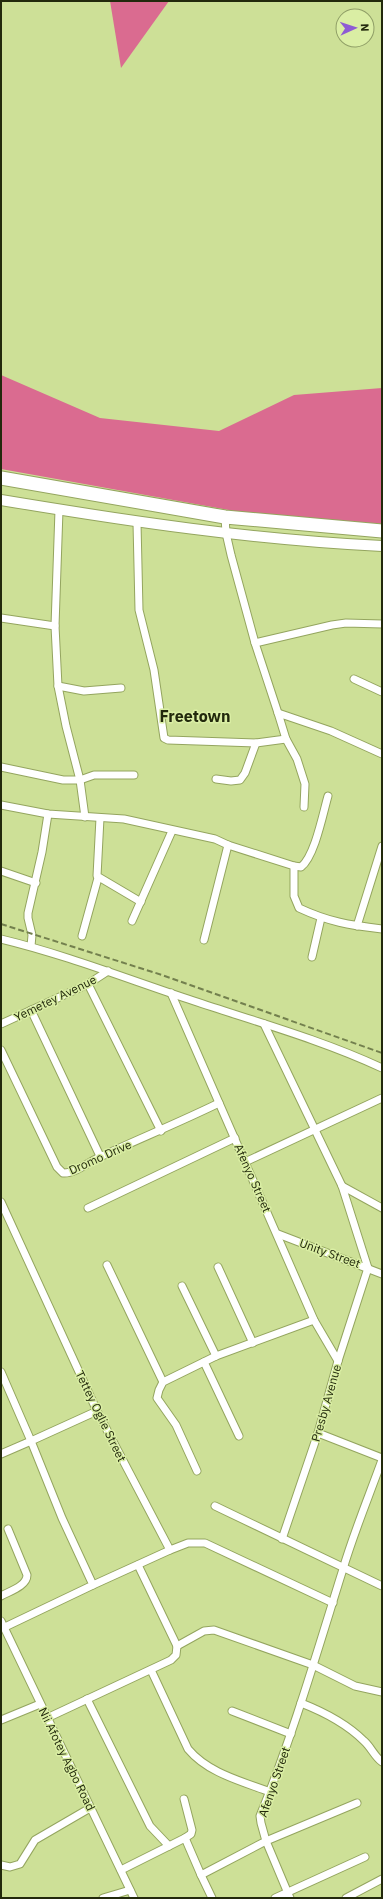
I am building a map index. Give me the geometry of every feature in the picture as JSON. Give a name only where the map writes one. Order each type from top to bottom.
[{"type":"highway","points":[[1,478],[225,517],[382,531]]},
{"type":"street","points":[[1,500],[136,523],[226,533],[382,546]]},
{"type":"street","points":[[59,510],[55,626],[58,686],[66,726],[80,780],[85,817]]},
{"type":"street","points":[[225,517],[226,533],[255,643],[286,738],[297,759],[305,784],[304,807]]},
{"type":"street","points":[[136,523],[139,610],[154,670],[164,738],[168,740],[256,743],[286,738]]},
{"type":"street","points":[[1,618],[55,626]]},
{"type":"street","points":[[255,643],[332,625],[346,623],[382,624]]},
{"type":"street","points":[[354,679],[382,692]]},
{"type":"street","points":[[58,686],[84,691],[121,688]]},
{"type":"street","points":[[278,713],[331,731],[382,754]]},
{"type":"street","points":[[216,779],[231,781],[240,780],[245,773],[256,743]]},
{"type":"street","points":[[1,766],[57,780],[80,780],[94,775],[134,775]]},
{"type":"street","points":[[1,806],[48,814],[124,819],[172,831],[215,839],[228,845],[301,867],[306,861],[316,839],[328,796]]},
{"type":"street","points":[[31,946],[32,930],[28,918],[36,883],[48,814]]},
{"type":"street","points":[[82,936],[98,878],[96,870],[100,818]]},
{"type":"street","points":[[132,922],[153,870],[172,831]]},
{"type":"street","points":[[204,940],[228,845]]},
{"type":"street","points":[[357,926],[382,846]]},
{"type":"street","points":[[294,866],[294,896],[299,908],[321,918],[357,926],[382,929]]},
{"type":"street","points":[[1,871],[36,883]]},
{"type":"street","points":[[98,878],[141,902]]},
{"type":"street","points":[[312,956],[321,918]]},
{"type":"street","points":[[1,939],[31,946],[108,971],[341,1050],[382,1068]]},
{"type":"street","name":"Yemetey Avenue","points":[[1,1024],[88,984],[108,971]]},
{"type":"street","points":[[88,984],[161,1131]]},
{"type":"street","name":"Afenyo Street","points":[[171,993],[278,1234],[314,1320],[338,1361]]},
{"type":"street","points":[[31,1010],[100,1156]]},
{"type":"street","points":[[264,1024],[316,1129],[342,1186],[368,1268]]},
{"type":"street","name":"Dromo Drive","points":[[1,1050],[60,1171],[63,1173],[70,1172],[100,1156],[161,1131],[219,1103]]},
{"type":"street","points":[[245,1162],[382,1098]]},
{"type":"street","points":[[88,1208],[235,1138]]},
{"type":"street","points":[[342,1186],[382,1208]]},
{"type":"street","name":"Tettey Oglie Street","points":[[1,1202],[97,1411],[170,1550]]},
{"type":"street","name":"Unity Street","points":[[278,1234],[382,1274]]},
{"type":"street","points":[[107,1265],[163,1382]]},
{"type":"street","points":[[218,1267],[253,1343]]},
{"type":"street","name":"Presby Avenue","points":[[282,1539],[318,1433],[338,1361],[368,1268]]},
{"type":"street","points":[[182,1286],[216,1356]]},
{"type":"street","points":[[197,1472],[176,1425],[157,1398],[158,1390],[163,1382],[216,1356],[314,1320]]},
{"type":"street","points":[[204,1362],[239,1436]]},
{"type":"street","points":[[1,1372],[62,1518],[94,1585]]},
{"type":"street","points":[[1,1454],[97,1411]]},
{"type":"street","points":[[318,1433],[382,1459]]},
{"type":"street","name":"Afenyo Street","points":[[289,1895],[266,1841],[260,1819],[292,1734],[343,1568],[382,1459]]},
{"type":"street","points":[[215,1506],[382,1586]]},
{"type":"street","points":[[1,1596],[24,1584],[27,1579],[27,1575],[8,1529]]},
{"type":"street","points":[[3,1624],[188,1543],[205,1543],[333,1603]]},
{"type":"street","points":[[47,1718],[151,1670],[174,1657],[177,1652],[177,1646],[138,1565]]},
{"type":"street","name":"Nii Afotey Agbo Road","points":[[3,1624],[134,1898]]},
{"type":"street","points":[[177,1646],[204,1631],[214,1630],[313,1665],[355,1686],[382,1692]]},
{"type":"street","points":[[151,1670],[188,1749],[195,1757],[210,1768],[270,1792]]},
{"type":"street","points":[[87,1699],[147,1822],[158,1836],[169,1846]]},
{"type":"street","points":[[301,1703],[332,1716],[348,1727],[368,1744],[374,1754],[382,1762]]},
{"type":"street","points":[[1,1720],[40,1704]]},
{"type":"street","points":[[232,1711],[292,1734]]},
{"type":"street","points":[[121,1870],[191,1834],[192,1830],[184,1799]]},
{"type":"street","points":[[201,1875],[266,1841],[357,1803]]},
{"type":"street","points":[[1,1865],[10,1867],[20,1864],[35,1840],[90,1808]]},
{"type":"street","points":[[185,1838],[212,1898]]},
{"type":"street","points":[[275,1898],[289,1895],[365,1857]]},
{"type":"street","points":[[346,1898],[382,1879]]},
{"type":"street","points":[[103,1898],[130,1890]]},
{"type":"shaded area","points":[[110,1],[169,1],[121,68]]},
{"type":"shaded area","points":[[1,375],[100,418],[219,431],[294,395],[382,388],[382,524],[251,514],[1,469]]},
{"type":"railway","points":[[1,924],[162,975],[382,1053]]},
{"type":"district","name":"Freetown","points":[[195,716]]}]
